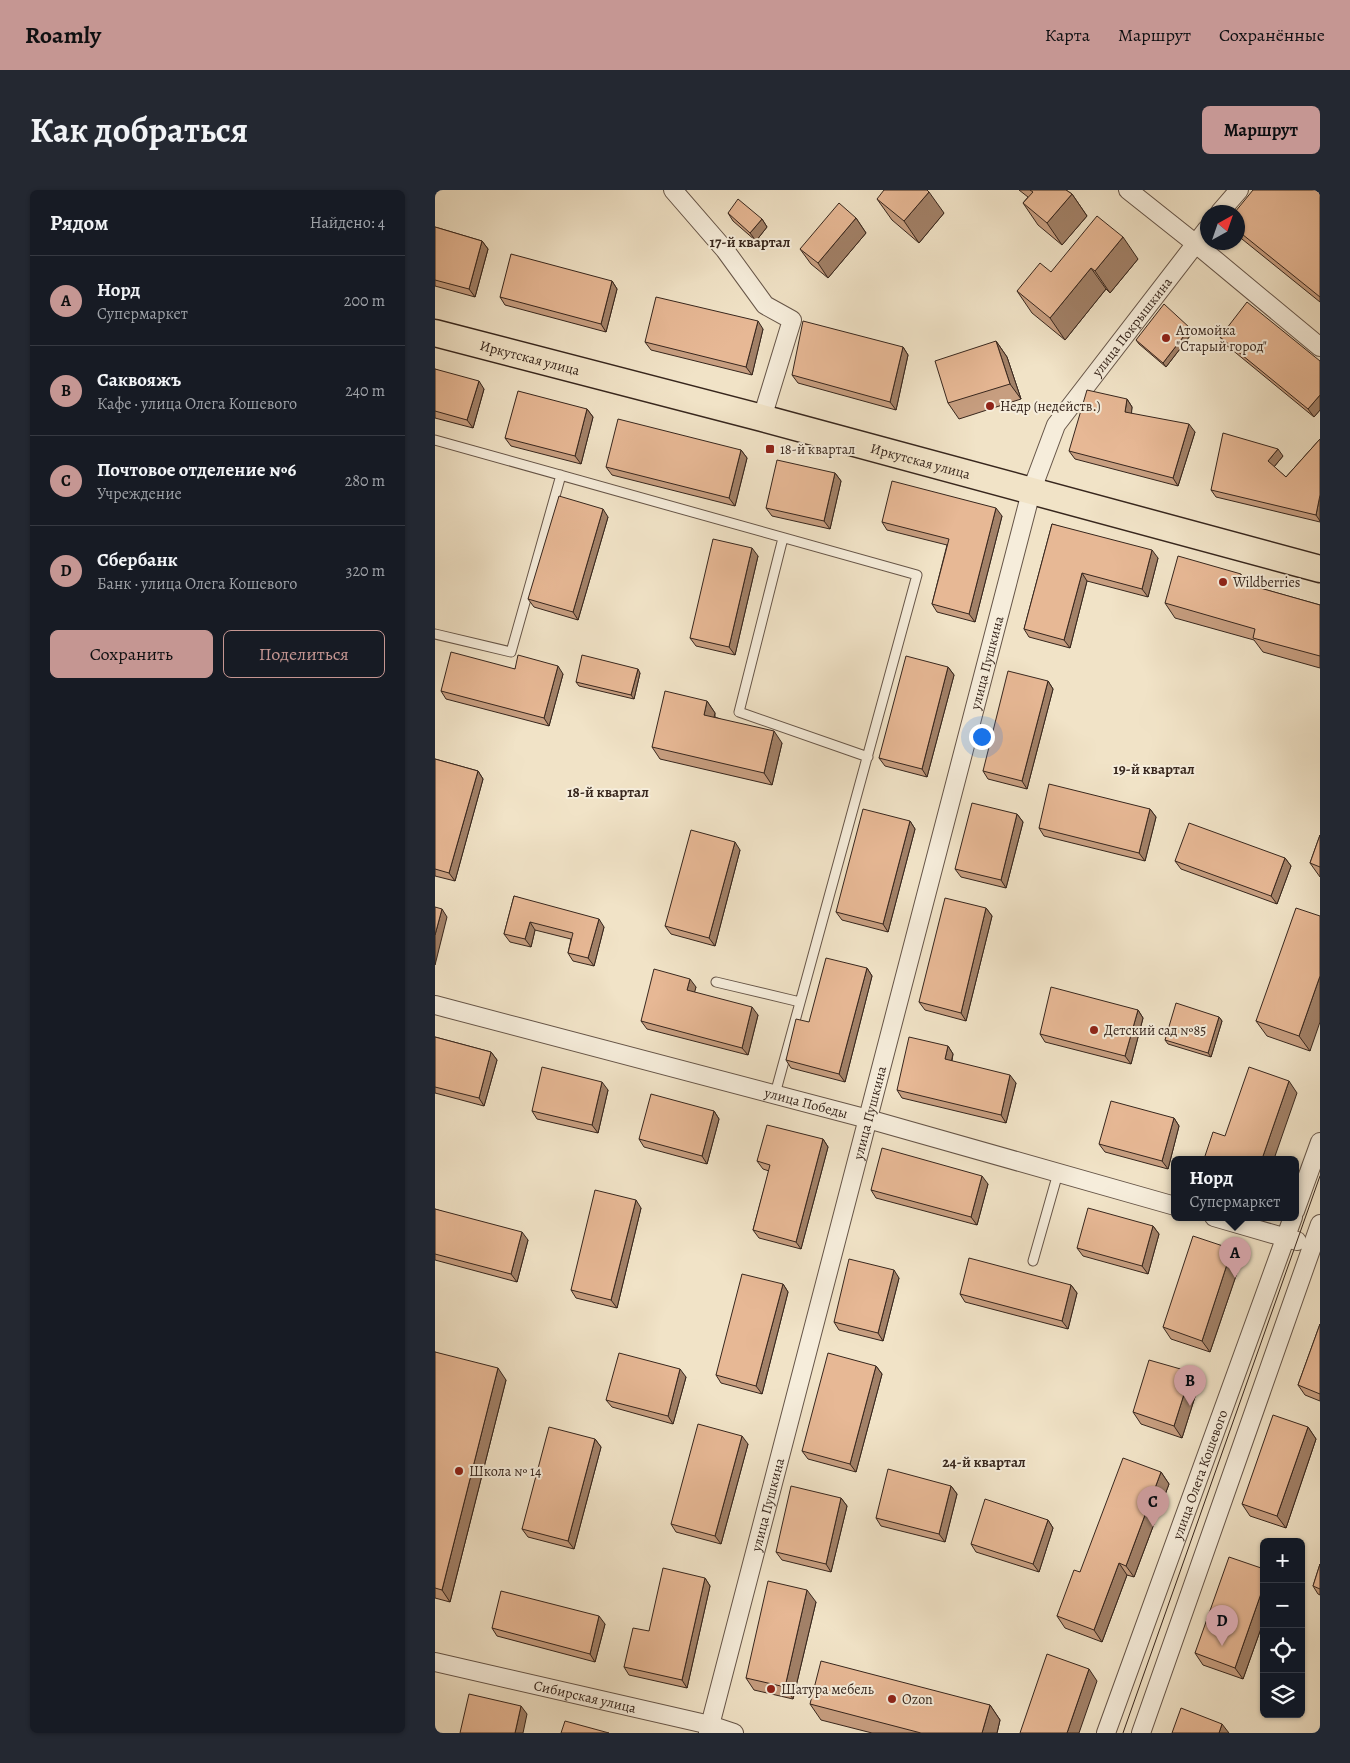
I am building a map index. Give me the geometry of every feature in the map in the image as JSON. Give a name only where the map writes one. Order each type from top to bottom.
[{"type":"main road","name":"Иркутская улица","points":[[435,332],[762,418],[1320,569]]},
{"type":"street","points":[[673,190],[725,250],[765,305],[792,320],[762,418]]},
{"type":"street","points":[[1128,190],[1320,347]]},
{"type":"street","points":[[1226,205],[1239,190]]},
{"type":"street","name":"улица Покрышкина","points":[[1031,492],[1056,425],[1200,238]]},
{"type":"street","name":"улица Пушкина","points":[[709,1729],[1031,492]]},
{"type":"street","name":"улица Победы","points":[[435,1005],[775,1094],[1171,1205]]},
{"type":"street","points":[[1299,1200],[1320,1142]]},
{"type":"street","points":[[1228,1221],[1286,1237],[1316,1248]]},
{"type":"street","name":"улица Олега Кошевого","points":[[1106,1733],[1292,1221]]},
{"type":"street","points":[[1141,1733],[1316,1248],[1320,1224]]},
{"type":"street","name":"Сибирская улица","points":[[435,1662],[709,1729],[734,1733]]},
{"type":"lane","points":[[435,440],[917,575],[775,1094]]},
{"type":"lane","points":[[435,634],[511,652],[561,476]]},
{"type":"lane","points":[[783,538],[739,712],[868,757]]},
{"type":"lane","points":[[716,982],[800,1002]]},
{"type":"lane","points":[[1033,1262],[1058,1173]]},
{"type":"building","points":[[884,190],[927,190],[929,192],[904,221],[877,199]]},
{"type":"building","points":[[1030,190],[1066,190],[1072,194],[1047,223],[1023,203],[1033,192]]},
{"type":"building","points":[[1253,190],[1320,190],[1320,297],[1245,236],[1245,205],[1241,205]]},
{"type":"building","points":[[738,199],[762,219],[750,233],[728,213]]},
{"type":"building","points":[[839,203],[856,218],[818,263],[800,249]]},
{"type":"building","points":[[1097,216],[1123,237],[1095,271],[1091,268],[1050,318],[1017,291],[1040,263],[1051,272]]},
{"type":"building","points":[[435,227],[482,241],[469,289],[435,280]]},
{"type":"building","points":[[511,254],[612,281],[601,324],[500,297]]},
{"type":"building","points":[[656,297],[758,321],[746,367],[645,342]]},
{"type":"building","points":[[1247,302],[1320,361],[1320,395],[1308,409],[1220,337]]},
{"type":"building","name":"Атомойка \"Старый город\"","points":[[1164,304],[1190,328],[1163,363],[1136,340]]},
{"type":"building","points":[[803,321],[903,347],[890,402],[792,375]]},
{"type":"building","points":[[996,341],[1010,384],[948,403],[935,361]]},
{"type":"building","points":[[435,369],[479,381],[467,420],[435,411]]},
{"type":"building","points":[[1087,390],[1127,399],[1125,412],[1189,424],[1173,478],[1069,451]]},
{"type":"building","points":[[518,391],[587,409],[575,456],[505,438]]},
{"type":"building","points":[[618,419],[741,450],[729,498],[606,467]]},
{"type":"building","points":[[1223,433],[1278,449],[1268,461],[1286,477],[1320,439],[1320,495],[1316,515],[1211,490]]},
{"type":"building","points":[[777,460],[835,473],[824,521],[766,508]]},
{"type":"building","points":[[892,481],[996,508],[969,614],[932,604],[949,539],[882,522]]},
{"type":"building","points":[[559,496],[603,509],[573,612],[528,599]]},
{"type":"building","points":[[1052,524],[1152,550],[1142,589],[1082,573],[1064,640],[1024,629]]},
{"type":"building","points":[[713,539],[752,548],[729,647],[690,638]]},
{"type":"building","points":[[1178,556],[1241,574],[1239,582],[1320,605],[1320,656],[1253,638],[1255,629],[1165,603]]},
{"type":"building","points":[[451,652],[515,669],[518,655],[558,666],[544,718],[441,691]]},
{"type":"building","points":[[582,655],[638,669],[631,695],[576,682]]},
{"type":"building","points":[[906,656],[948,667],[922,769],[879,758]]},
{"type":"building","points":[[1008,671],[1048,681],[1022,781],[983,771]]},
{"type":"building","points":[[665,691],[707,701],[704,715],[774,731],[764,773],[652,747]]},
{"type":"building","points":[[435,759],[478,771],[449,873],[435,869]]},
{"type":"building","points":[[1049,784],[1150,809],[1139,853],[1039,828]]},
{"type":"building","points":[[972,803],[1017,814],[1001,880],[955,869]]},
{"type":"building","points":[[863,809],[910,821],[883,924],[836,912]]},
{"type":"building","points":[[1189,823],[1285,858],[1271,896],[1175,861]]},
{"type":"building","points":[[691,830],[735,842],[709,938],[665,926]]},
{"type":"building","points":[[1320,835],[1320,867],[1310,863]]},
{"type":"building","points":[[514,896],[599,919],[588,958],[568,953],[573,933],[530,922],[525,939],[504,934]]},
{"type":"building","points":[[945,898],[986,908],[961,1013],[919,1002]]},
{"type":"building","points":[[435,907],[442,909],[435,935]]},
{"type":"building","points":[[1296,908],[1320,916],[1320,976],[1299,1036],[1256,1021]]},
{"type":"building","points":[[826,958],[867,968],[839,1074],[786,1060],[796,1019],[809,1022]]},
{"type":"building","points":[[654,969],[690,979],[687,990],[752,1007],[742,1048],[641,1021]]},
{"type":"building","name":"Детский сад №85","points":[[1051,987],[1138,1010],[1125,1056],[1040,1034]]},
{"type":"building","points":[[1176,1003],[1219,1017],[1208,1053],[1165,1040]]},
{"type":"building","points":[[435,1037],[491,1052],[479,1098],[435,1087]]},
{"type":"building","points":[[909,1037],[948,1046],[945,1059],[1010,1075],[1001,1115],[897,1090]]},
{"type":"building","points":[[542,1067],[602,1082],[592,1125],[532,1111]]},
{"type":"building","points":[[1249,1067],[1289,1081],[1263,1156],[1205,1156],[1213,1132],[1225,1136]]},
{"type":"building","points":[[651,1094],[714,1111],[702,1156],[639,1139]]},
{"type":"building","points":[[1111,1101],[1174,1118],[1162,1161],[1099,1144]]},
{"type":"building","points":[[767,1125],[823,1139],[796,1242],[753,1230],[770,1165],[757,1161]]},
{"type":"building","points":[[882,1148],[982,1176],[971,1217],[871,1190]]},
{"type":"building","points":[[595,1190],[636,1200],[611,1300],[571,1290]]},
{"type":"building","points":[[1088,1208],[1153,1226],[1142,1266],[1077,1248]]},
{"type":"building","points":[[435,1209],[522,1232],[511,1274],[435,1254]]},
{"type":"building","points":[[1193,1236],[1232,1249],[1202,1341],[1163,1327]]},
{"type":"building","points":[[969,1258],[1071,1285],[1062,1321],[960,1294]]},
{"type":"building","points":[[849,1259],[894,1270],[878,1333],[834,1322]]},
{"type":"building","points":[[742,1274],[783,1284],[756,1386],[716,1375]]},
{"type":"building","points":[[1320,1324],[1320,1394],[1298,1385]]},
{"type":"building","name":"Школа № 14","points":[[435,1352],[498,1368],[442,1590],[435,1588]]},
{"type":"building","points":[[619,1353],[680,1369],[668,1416],[606,1400]]},
{"type":"building","points":[[828,1353],[876,1366],[850,1464],[802,1451]]},
{"type":"building","points":[[1149,1360],[1191,1372],[1174,1426],[1133,1412]]},
{"type":"building","points":[[1273,1415],[1308,1427],[1277,1516],[1242,1504]]},
{"type":"building","points":[[698,1424],[742,1436],[715,1536],[671,1524]]},
{"type":"building","points":[[549,1427],[595,1439],[568,1541],[522,1529]]},
{"type":"building","points":[[1123,1458],[1161,1472],[1126,1566],[1119,1563],[1094,1630],[1057,1616],[1074,1570],[1080,1572]]},
{"type":"building","points":[[888,1469],[951,1486],[939,1534],[876,1518]]},
{"type":"building","points":[[791,1486],[841,1498],[826,1564],[776,1552]]},
{"type":"building","points":[[985,1499],[1048,1520],[1033,1564],[971,1544]]},
{"type":"building","points":[[1229,1557],[1260,1568],[1260,1596],[1235,1668],[1195,1653]]},
{"type":"building","points":[[1320,1564],[1320,1589],[1313,1586]]},
{"type":"building","points":[[663,1568],[705,1578],[682,1680],[624,1667],[633,1628],[649,1631]]},
{"type":"building","points":[[768,1581],[807,1590],[785,1687],[746,1678]]},
{"type":"building","points":[[501,1591],[599,1616],[590,1654],[492,1628]]},
{"type":"building","points":[[1047,1654],[1089,1669],[1067,1733],[1020,1733]]},
{"type":"building","points":[[821,1661],[990,1705],[982,1733],[921,1733],[810,1704]]},
{"type":"building","points":[[469,1694],[521,1706],[515,1733],[460,1733]]},
{"type":"building","points":[[1181,1708],[1222,1724],[1219,1733],[1172,1733]]},
{"type":"building","points":[[565,1721],[609,1733],[561,1733]]},
{"type":"tram line","points":[[1123,1733],[1320,1176]]},
{"type":"place","name":"Атомойка \"Старый город\"","points":[[1166,338]]},
{"type":"place","name":"Недр (недейств.)","points":[[990,406]]},
{"type":"place","name":"18-й квартал","points":[[770,449]]},
{"type":"place","name":"Wildberries","points":[[1223,582]]},
{"type":"place","name":"Детский сад №85","points":[[1094,1030]]},
{"type":"place","name":"Норд","points":[[1235,1278]]},
{"type":"place","name":"Саквояжъ","points":[[1190,1406]]},
{"type":"place","name":"Школа № 14","points":[[459,1471]]},
{"type":"place","name":"Почтовое отделение №6","points":[[1153,1527]]},
{"type":"place","name":"Сбербанк","points":[[1222,1646]]},
{"type":"place","name":"Шатура мебель","points":[[771,1689]]},
{"type":"place","name":"Ozon","points":[[892,1699]]},
{"type":"district","name":"17-й квартал","points":[[750,242]]},
{"type":"district","name":"19-й квартал","points":[[1154,769]]},
{"type":"district","name":"18-й квартал","points":[[608,792]]},
{"type":"district","name":"24-й квартал","points":[[984,1462]]}]
